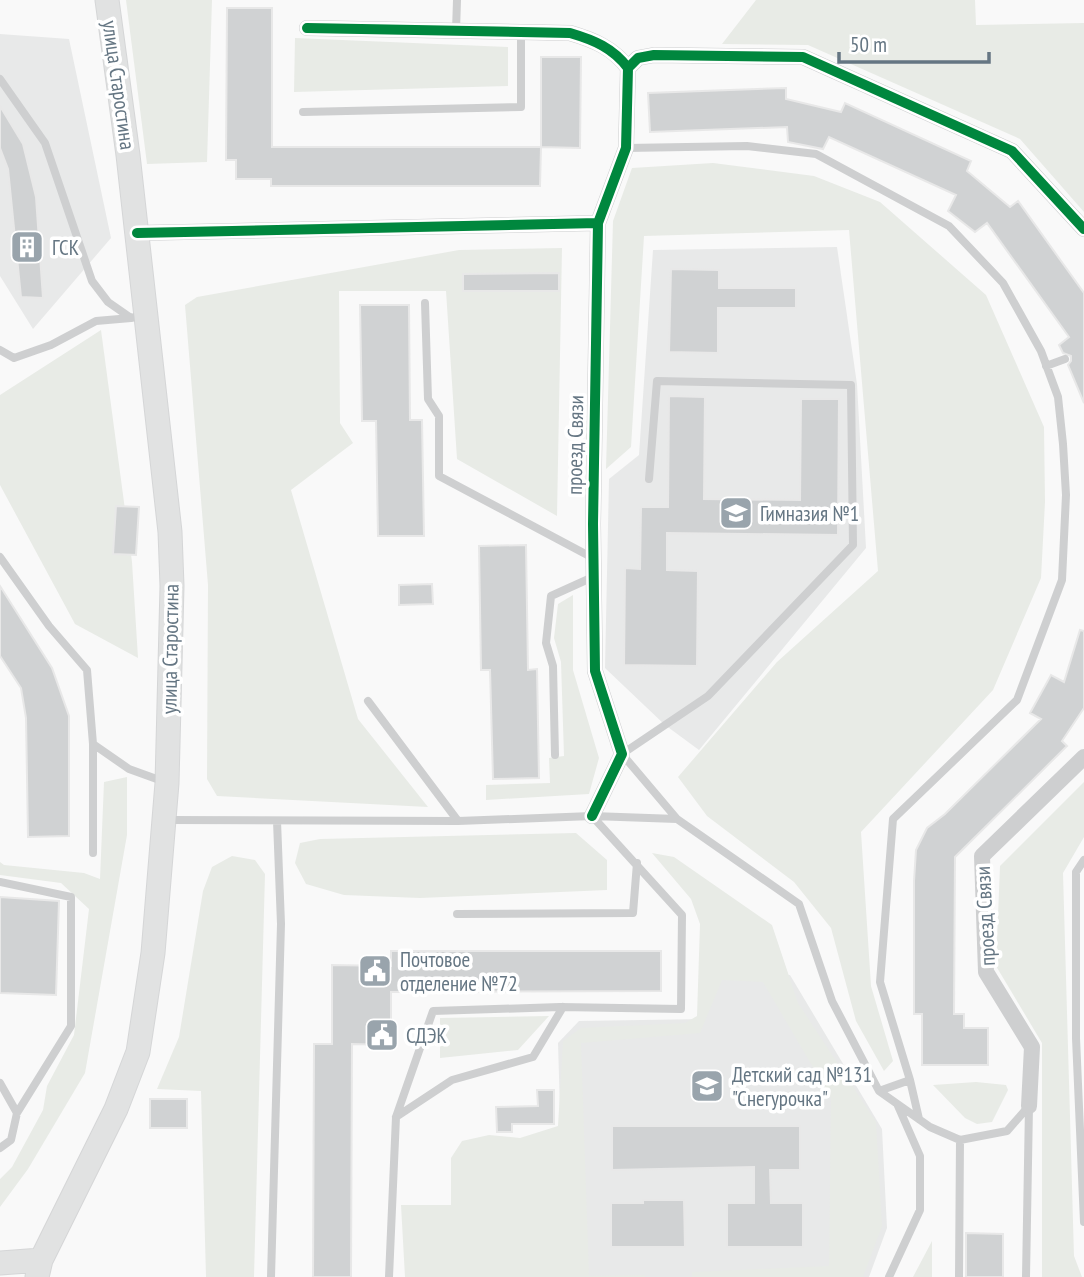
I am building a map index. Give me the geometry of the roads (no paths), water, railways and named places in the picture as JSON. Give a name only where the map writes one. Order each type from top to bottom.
[{"type":"main road","name":"улица Старостина","points":[[39,1268],[116,1109],[138,1052],[153,953],[167,783],[172,586],[170,532],[139,316],[137,233],[107,0]]},
{"type":"main road","points":[[0,1263],[39,1268]]},
{"type":"street","points":[[307,29],[570,33],[589,38],[618,55],[628,68],[638,58],[654,55],[803,57],[1012,151],[1084,229]]},
{"type":"street","name":"проезд Связи","points":[[622,754],[595,671],[593,558],[598,223],[626,148],[628,68]]},
{"type":"street","points":[[137,233],[598,223]]},
{"type":"street","points":[[592,816],[622,754]]},
{"type":"street","name":"проезд Связи","points":[[1029,1106],[1032,1046],[986,972],[982,856],[1084,757]]},
{"type":"lane","points":[[456,32],[457,0]]},
{"type":"lane","points":[[303,113],[520,107],[520,33]]},
{"type":"lane","points":[[0,79],[45,143],[92,281],[108,302],[139,316]]},
{"type":"lane","points":[[626,148],[747,146],[816,154],[949,226],[1003,283],[1041,351],[1058,397],[1066,495],[1062,580],[1017,700],[893,819],[880,982],[919,1119]]},
{"type":"lane","points":[[425,303],[428,398],[439,416],[439,476],[593,558]]},
{"type":"lane","points":[[0,351],[14,358],[51,345],[96,321],[139,316]]},
{"type":"lane","points":[[1046,366],[1065,359]]},
{"type":"lane","points":[[649,479],[657,381],[851,385],[853,545],[708,696],[622,754],[677,819],[799,904],[832,1001],[879,1091],[919,1119],[960,1140],[1007,1131],[1029,1106]]},
{"type":"lane","points":[[0,557],[49,626],[87,670],[93,744],[93,853]]},
{"type":"lane","points":[[555,755],[553,666],[546,643],[551,597],[593,577]]},
{"type":"lane","points":[[368,701],[458,821]]},
{"type":"lane","points":[[93,744],[129,769],[167,783]]},
{"type":"lane","points":[[164,820],[458,821],[592,816],[677,819]]},
{"type":"lane","points":[[389,1277],[396,1117],[433,1011],[563,1007],[681,1009],[682,915],[592,816]]},
{"type":"lane","points":[[271,1277],[281,923],[278,821]]},
{"type":"lane","points":[[1084,860],[1076,872],[1076,1038],[1084,1222]]},
{"type":"lane","points":[[457,914],[633,914],[636,863]]},
{"type":"lane","points":[[0,882],[71,897],[71,1026],[18,1113],[11,1140],[0,1148]]},
{"type":"lane","points":[[396,1117],[452,1080],[533,1057],[563,1007]]},
{"type":"lane","points":[[879,1091],[910,1080]]},
{"type":"lane","points":[[0,1083],[18,1113]]},
{"type":"lane","points":[[890,1277],[920,1210],[920,1156],[897,1104]]},
{"type":"lane","points":[[1026,1277],[1029,1106]]},
{"type":"lane","points":[[959,1277],[960,1140]]},
{"type":"place","name":"ГСК","points":[[27,247]]},
{"type":"place","name":"Гимназия №1","points":[[736,513]]},
{"type":"place","name":"Почтовое отделение №72","points":[[375,971]]},
{"type":"place","name":"СДЭК","points":[[382,1035]]},
{"type":"place","name":"Детский сад №131 \"Снегурочка\"","points":[[707,1086]]}]
